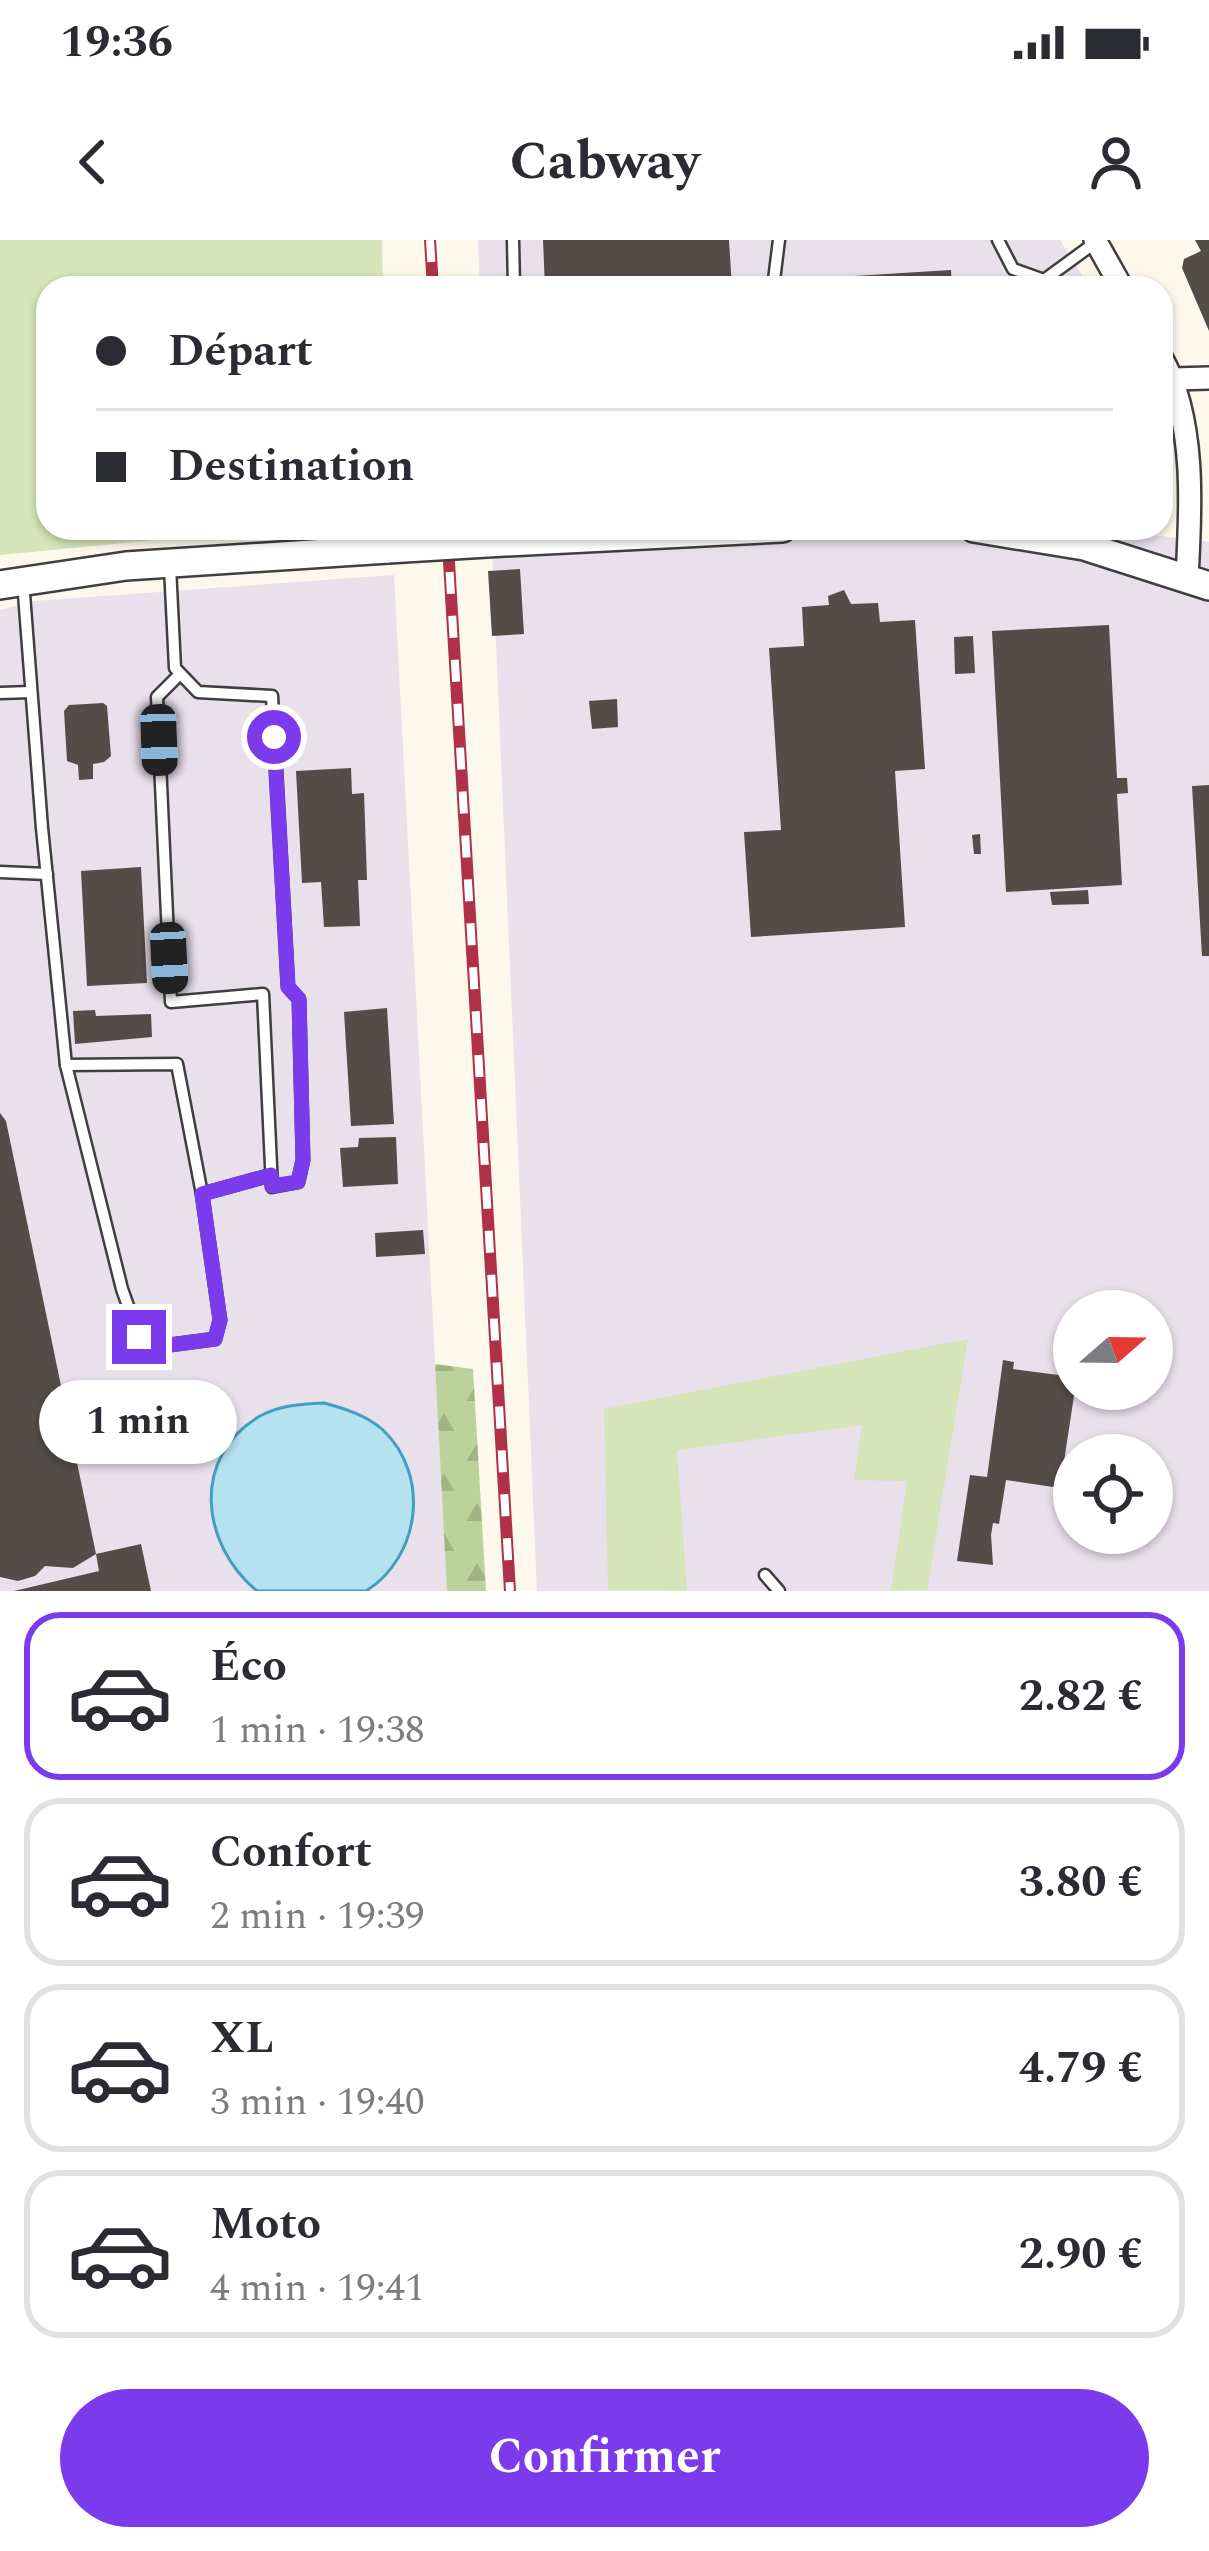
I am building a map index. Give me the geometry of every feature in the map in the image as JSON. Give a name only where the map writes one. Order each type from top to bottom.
[{"type":"street","points":[[1095,241],[1115,276]]},
{"type":"street","points":[[1043,540],[1084,547],[1198,582],[1192,489],[1173,379],[1209,378]]},
{"type":"street","points":[[12,583],[170,563],[546,540]]},
{"type":"lane","points":[[513,240],[514,276]]},
{"type":"lane","points":[[774,276],[778,240]]},
{"type":"lane","points":[[998,240],[1013,268],[1034,276]]},
{"type":"lane","points":[[1049,276],[1095,241]]},
{"type":"lane","points":[[170,563],[175,668],[197,692],[272,696],[288,987],[299,999],[303,1160],[298,1182],[272,1186],[263,994],[171,1002],[157,697],[180,674]]},
{"type":"lane","points":[[12,583],[31,692],[66,1065],[122,1289],[139,1337],[162,1346],[215,1339],[220,1320],[202,1194],[176,1064],[66,1065]]},
{"type":"lane","points":[[0,693],[31,692]]},
{"type":"lane","points":[[0,872],[46,874]]},
{"type":"lane","points":[[202,1194],[271,1175]]},
{"type":"lane","points":[[765,1575],[779,1591]]},
{"type":"shaded area","points":[[478,240],[1060,240],[1082,276],[480,276]]},
{"type":"shaded area","points":[[1173,538],[1209,542],[1209,1591],[537,1591],[492,540]]},
{"type":"shaded area","points":[[394,575],[447,1591],[0,1591],[0,610],[34,601]]},
{"type":"green space","points":[[0,240],[382,240],[383,276],[36,276],[36,540],[154,540],[0,555]]},
{"type":"green space","points":[[968,1339],[927,1591],[891,1591],[907,1481],[854,1480],[862,1425],[677,1450],[687,1591],[608,1591],[604,1409]]},
{"type":"green space","points":[[435,1364],[473,1369],[486,1591],[447,1591]]},
{"type":"water","points":[[324,1403],[370,1420],[398,1449],[413,1492],[408,1537],[384,1576],[366,1591],[257,1591],[238,1572],[215,1526],[211,1502],[222,1454],[237,1433],[260,1416],[283,1407]]},
{"type":"building","points":[[543,240],[729,240],[731,276],[544,276]]},
{"type":"building","points":[[1195,240],[1209,240],[1209,331],[1182,268],[1184,259],[1201,251]]},
{"type":"building","points":[[951,270],[951,276],[854,276]]},
{"type":"building","points":[[520,569],[524,634],[492,636],[488,571]]},
{"type":"building","points":[[844,590],[851,604],[878,603],[880,622],[915,620],[925,769],[895,771],[905,927],[751,937],[744,832],[781,830],[769,648],[804,646],[802,607],[829,605],[828,596]]},
{"type":"building","points":[[1109,625],[1117,778],[1127,778],[1128,793],[1117,794],[1122,885],[1006,892],[992,631]]},
{"type":"building","points":[[973,636],[975,673],[955,674],[954,637]]},
{"type":"building","points":[[617,699],[618,727],[592,729],[589,701]]},
{"type":"building","points":[[103,703],[111,756],[93,764],[93,779],[79,780],[78,765],[67,761],[64,711],[69,705]]},
{"type":"building","points":[[351,768],[352,794],[364,793],[367,880],[358,880],[360,926],[324,927],[321,882],[302,883],[296,771]]},
{"type":"building","points":[[1209,785],[1209,956],[1202,956],[1192,786]]},
{"type":"building","points":[[980,834],[981,854],[974,854],[972,835]]},
{"type":"building","points":[[141,867],[147,983],[87,986],[81,871]]},
{"type":"building","points":[[1088,890],[1089,904],[1052,905],[1050,892]]},
{"type":"building","points":[[387,1008],[394,1124],[351,1126],[344,1012]]},
{"type":"building","points":[[95,1010],[96,1016],[151,1014],[152,1037],[75,1044],[73,1011]]},
{"type":"building","points":[[0,1113],[6,1121],[96,1554],[73,1568],[45,1566],[35,1576],[18,1581],[0,1577]]},
{"type":"building","points":[[396,1137],[398,1184],[343,1187],[340,1148],[358,1147],[359,1138]]},
{"type":"building","points":[[423,1230],[425,1254],[376,1257],[375,1233]]},
{"type":"building","points":[[1003,1360],[1014,1362],[1013,1369],[1053,1374],[1053,1410],[1072,1410],[1068,1434],[1053,1434],[1053,1487],[1006,1480],[999,1524],[993,1523],[991,1535],[993,1565],[957,1561],[970,1475],[987,1477]]},
{"type":"building","points":[[141,1544],[151,1591],[14,1591],[99,1571],[96,1554]]},
{"type":"railway","points":[[430,240],[432,276]]},
{"type":"railway","points":[[448,540],[510,1591]]},
{"type":"route","points":[[139,1337],[162,1346],[215,1339],[220,1320],[202,1194],[271,1175],[272,1186],[298,1182],[303,1160],[299,999],[288,987],[274,737]]}]
